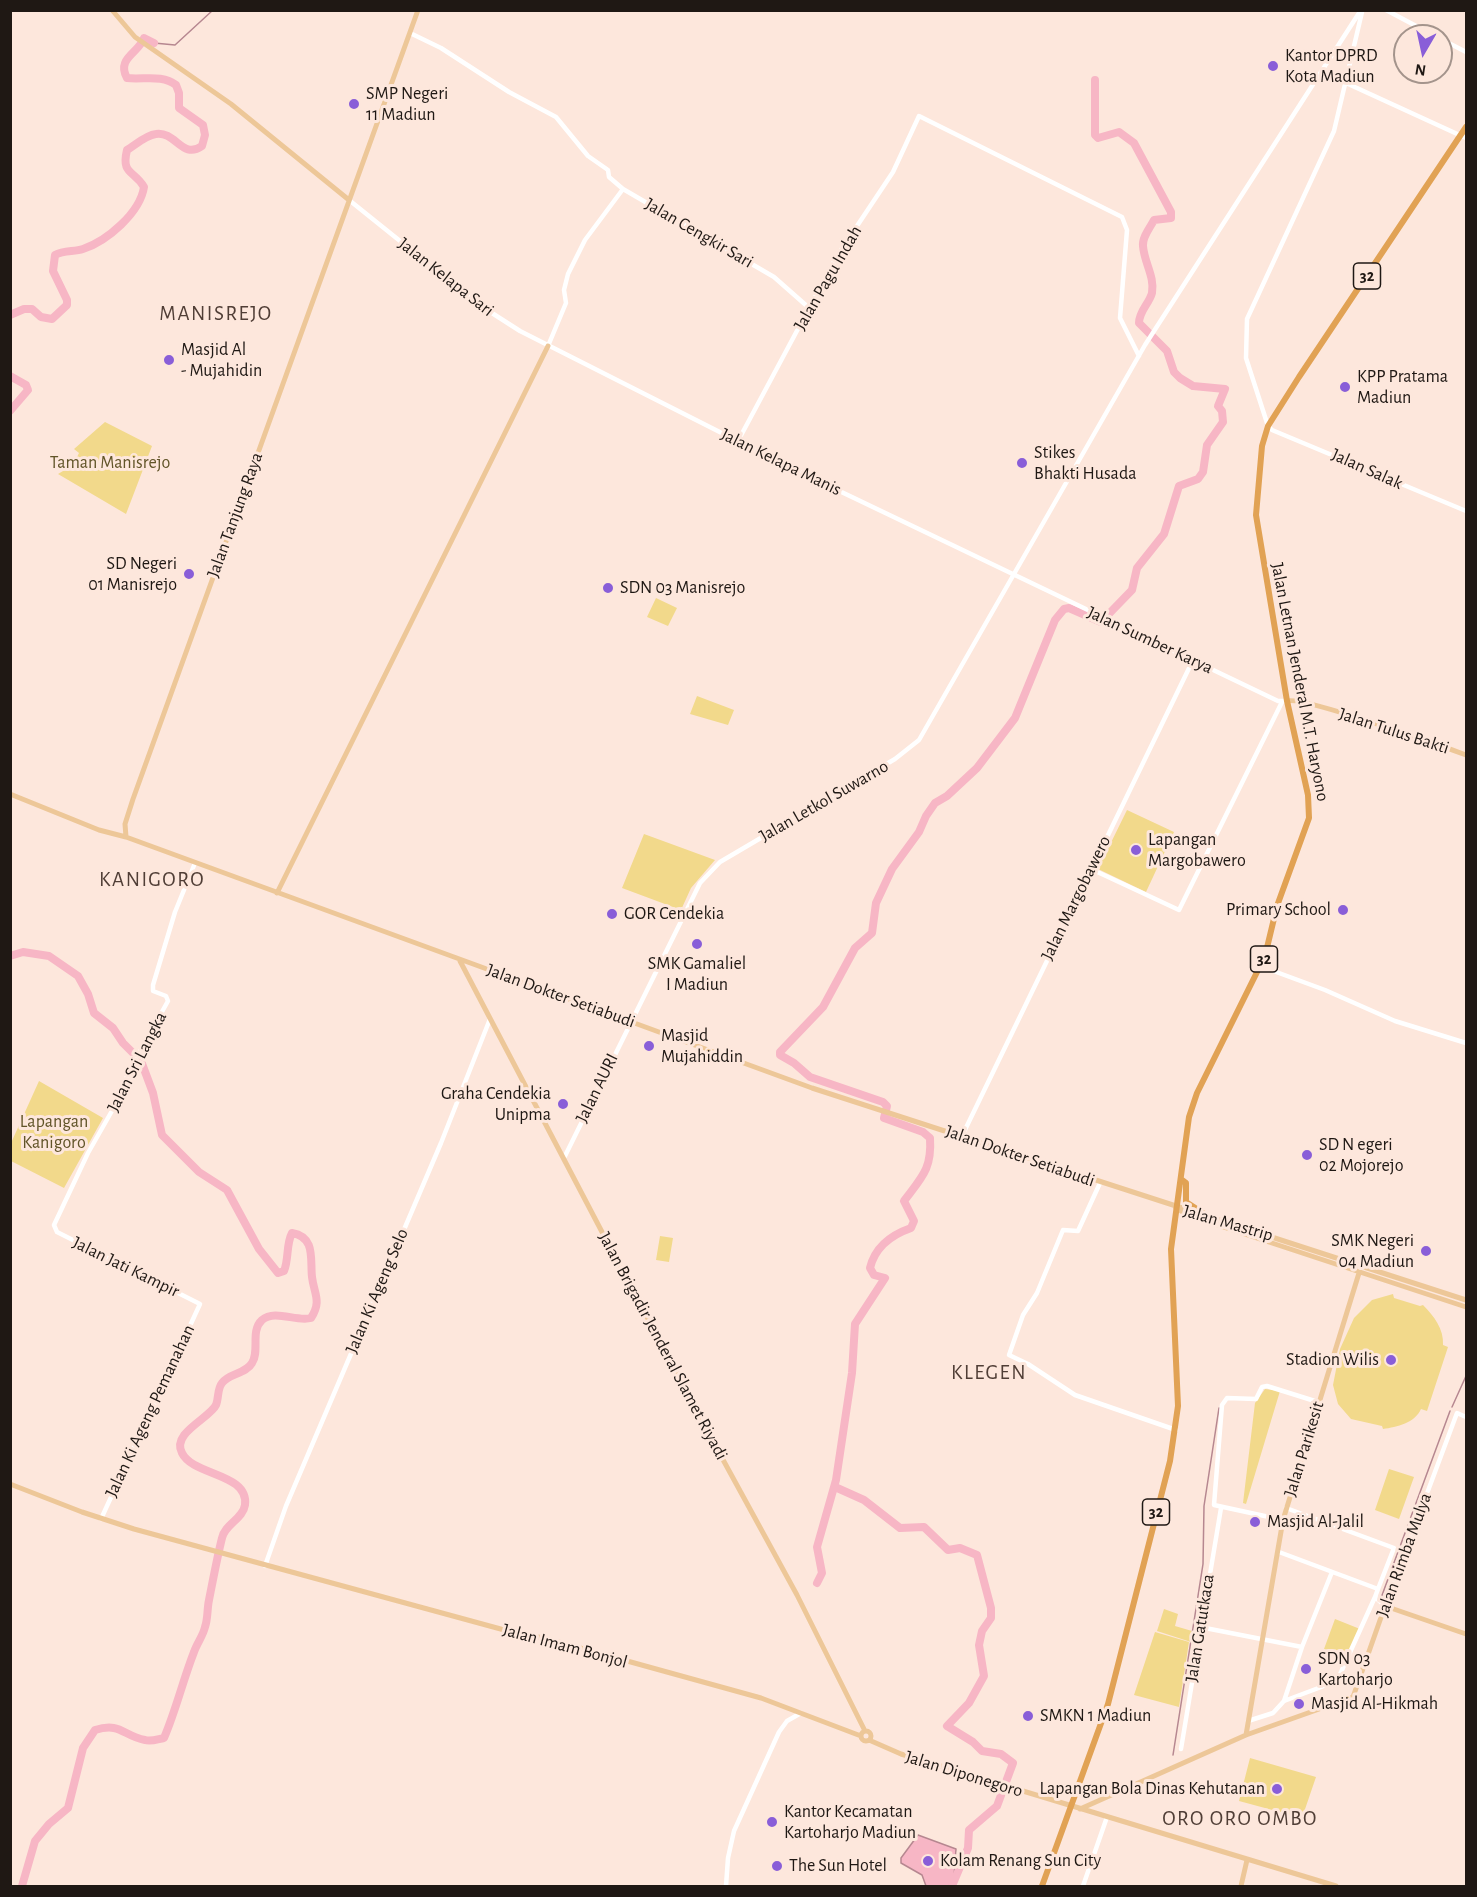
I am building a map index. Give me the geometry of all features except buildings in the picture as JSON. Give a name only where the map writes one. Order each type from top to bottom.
[{"type":"highway","name":"32","points":[[1268,426],[1464,137],[1467,127]]},
{"type":"highway","name":"Jalan Letnan Jenderal M.T. Haryono","points":[[1175,1208],[1182,1180],[1189,1117],[1197,1094],[1260,966],[1277,906],[1309,818],[1308,795],[1285,702],[1256,515],[1260,455],[1268,426]]},
{"type":"highway","points":[[1182,1180],[1186,1183],[1186,1202],[1206,1215]]},
{"type":"highway","name":"32","points":[[1042,1887],[1108,1704],[1176,1430],[1177,1375],[1171,1249],[1175,1208]]},
{"type":"main road","points":[[112,10],[135,37],[231,104],[349,200]]},
{"type":"main road","name":"Jalan Tanjung Raya","points":[[125,834],[133,799],[418,10]]},
{"type":"main road","points":[[277,893],[548,346]]},
{"type":"main road","name":"Jalan Tulus Bakti","points":[[1285,702],[1294,700],[1332,710],[1467,755]]},
{"type":"main road","name":"Jalan Dokter Setiabudi","points":[[10,794],[99,830],[125,834],[195,863],[460,961],[812,1088],[1175,1208]]},
{"type":"main road","name":"Jalan Brigadir Jenderal Slamet Riyadi","points":[[460,961],[565,1156],[645,1314],[659,1335],[693,1403],[797,1595],[865,1731],[871,1735],[869,1740]]},
{"type":"main road","name":"Jalan Mastrip","points":[[1175,1208],[1262,1232],[1467,1300]]},
{"type":"main road","name":"Jalan Mastrip","points":[[1175,1208],[1185,1214],[1258,1239],[1467,1307]]},
{"type":"main road","points":[[1258,1239],[1262,1232]]},
{"type":"main road","name":"Jalan Parikesit","points":[[1246,1735],[1279,1552],[1282,1520],[1359,1273]]},
{"type":"main road","name":"Jalan Imam Bonjol","points":[[10,1484],[101,1519],[265,1566],[519,1634],[543,1638],[761,1698],[861,1736]]},
{"type":"main road","points":[[1385,1606],[1467,1634]]},
{"type":"main road","name":"Jalan Rimba Mulya","points":[[1246,1735],[1353,1697],[1385,1606]]},
{"type":"main road","points":[[861,1736],[865,1731]]},
{"type":"main road","points":[[1080,1809],[1246,1735]]},
{"type":"main road","name":"Jalan Diponegoro","points":[[861,1736],[864,1741],[869,1740],[901,1754],[1336,1887]]},
{"type":"main road","points":[[1241,1887],[1247,1860]]},
{"type":"street","points":[[1386,10],[1412,24]]},
{"type":"street","points":[[1268,426],[1246,358],[1248,319],[1322,162],[1340,113],[1359,12]]},
{"type":"street","name":"Jalan Letkol Suwarno","points":[[629,1021],[700,883],[720,862],[888,764],[916,743],[1148,340],[1359,12]]},
{"type":"street","name":"Jalan Cengkir Sari","points":[[410,33],[441,48],[564,125],[588,156],[608,170],[609,177],[623,189],[774,277],[808,307]]},
{"type":"street","points":[[1453,45],[1467,52]]},
{"type":"street","points":[[1346,83],[1464,137]]},
{"type":"street","name":"Jalan Pagu Indah","points":[[738,441],[837,256],[893,172],[919,116],[1122,217],[1127,230],[1120,318],[1139,356]]},
{"type":"street","points":[[548,346],[566,303],[564,290],[568,274],[585,240],[623,189]]},
{"type":"street","name":"Jalan Kelapa Sari","points":[[349,200],[481,306],[548,346]]},
{"type":"street","name":"Jalan Kelapa Manis","points":[[548,346],[1014,575]]},
{"type":"street","name":"Jalan Salak","points":[[1268,426],[1279,434],[1467,511]]},
{"type":"street","name":"Jalan Sumber Karya","points":[[1014,575],[1107,621],[1285,702]]},
{"type":"street","name":"Jalan Margobawero","points":[[962,1136],[1193,660]]},
{"type":"street","points":[[1091,869],[1179,910],[1285,702]]},
{"type":"street","name":"Jalan Sri Langka","points":[[54,1228],[134,1062],[168,1001],[166,996],[153,991],[153,985],[175,912],[195,863]]},
{"type":"street","points":[[1260,966],[1325,990],[1395,1021],[1467,1043]]},
{"type":"street","name":"Jalan Ki Ageng Selo","points":[[265,1566],[285,1506],[441,1143],[491,1017]]},
{"type":"street","name":"Jalan AURI","points":[[565,1156],[629,1021]]},
{"type":"street","points":[[1100,1183],[1078,1231],[1063,1230],[1037,1293],[1023,1315],[1009,1355],[1028,1364],[1075,1395],[1176,1430]]},
{"type":"street","name":"Jalan Jati Kampir","points":[[54,1228],[57,1233],[200,1304]]},
{"type":"street","name":"Jalan Ki Ageng Pemanahan","points":[[101,1519],[200,1304]]},
{"type":"street","points":[[1282,1520],[1214,1506],[1222,1405],[1227,1398],[1256,1399],[1262,1387],[1282,1390],[1318,1402]]},
{"type":"street","name":"Jalan Rimba Mulya","points":[[1385,1606],[1457,1413],[1467,1417]]},
{"type":"street","name":"Jalan Gatutkaca","points":[[1181,1749],[1221,1508]]},
{"type":"street","points":[[1284,1701],[1338,1681],[1395,1548],[1286,1508]]},
{"type":"street","points":[[1279,1552],[1378,1589]]},
{"type":"street","points":[[1248,1721],[1274,1713],[1284,1701],[1302,1647],[1332,1572]]},
{"type":"street","points":[[1375,1597],[1385,1606]]},
{"type":"street","points":[[1200,1627],[1302,1647]]},
{"type":"street","points":[[726,1887],[731,1842],[737,1824],[779,1732],[787,1721],[801,1713]]},
{"type":"street","points":[[1083,1887],[1107,1817]]},
{"type":"green space","name":"Taman Manisrejo","points":[[105,422],[152,446],[126,514],[58,474],[73,465],[79,453],[74,449]]},
{"type":"green space","points":[[656,598],[677,608],[668,626],[647,617]]},
{"type":"green space","points":[[697,696],[734,710],[728,725],[690,714]]},
{"type":"green space","name":"Lapangan Margobawero","points":[[1127,810],[1174,832],[1146,892],[1098,869]]},
{"type":"green space","points":[[644,834],[715,860],[691,888],[681,910],[622,888]]},
{"type":"green space","name":"Lapangan Kanigoro","points":[[39,1081],[103,1118],[64,1188],[11,1161],[11,1143]]},
{"type":"green space","points":[[660,1236],[673,1238],[669,1262],[656,1260]]},
{"type":"green space","name":"Stadion Wilis","points":[[1393,1294],[1394,1298],[1423,1305],[1438,1323],[1443,1345],[1448,1347],[1427,1411],[1421,1409],[1410,1421],[1383,1429],[1382,1426],[1351,1419],[1338,1404],[1333,1385],[1340,1349],[1354,1318],[1372,1300]]},
{"type":"green space","points":[[1265,1389],[1280,1391],[1246,1504],[1243,1503],[1255,1403]]},
{"type":"green space","points":[[1389,1469],[1414,1477],[1399,1519],[1375,1510]]},
{"type":"green space","points":[[1164,1609],[1178,1614],[1175,1626],[1192,1631],[1191,1642],[1157,1631]]},
{"type":"green space","points":[[1335,1619],[1360,1629],[1347,1658],[1324,1649]]},
{"type":"green space","points":[[1155,1632],[1189,1642],[1179,1707],[1134,1695]]},
{"type":"green space","name":"Lapangan Bola Dinas Kehutanan","points":[[1250,1758],[1316,1777],[1302,1818],[1239,1801]]},
{"type":"shaded area","name":"Kolam Renang Sun City","points":[[918,1835],[956,1849],[954,1878],[949,1886],[926,1886],[922,1875],[901,1863],[901,1858]]},
{"type":"waterway","points":[[154,43],[175,45],[213,10]]},
{"type":"waterway","points":[[10,315],[24,309],[32,309],[41,317],[52,319],[67,305],[67,300],[53,271],[55,255],[83,249],[102,240],[121,225],[141,197],[144,187],[127,168],[127,150],[145,138],[156,134],[163,134],[189,150],[202,146],[205,135],[203,125],[179,108],[179,93],[176,85],[159,78],[127,78],[124,71],[126,61],[144,38],[154,43]]},
{"type":"waterway","points":[[817,1583],[822,1573],[817,1547],[836,1480],[852,1373],[855,1324],[885,1278],[874,1275],[870,1268],[876,1254],[891,1238],[911,1228],[914,1221],[904,1201],[921,1179],[927,1165],[930,1138],[923,1132],[884,1118],[887,1106],[883,1102],[810,1077],[794,1063],[780,1055],[780,1052],[823,1007],[855,948],[872,933],[876,903],[892,869],[919,832],[935,803],[947,796],[977,768],[1015,718],[1055,620],[1064,609],[1069,608],[1101,622],[1132,590],[1137,568],[1164,534],[1179,486],[1198,479],[1203,472],[1207,445],[1223,422],[1222,411],[1218,406],[1225,389],[1193,386],[1180,378],[1174,372],[1167,351],[1139,323],[1153,287],[1144,252],[1144,239],[1154,220],[1171,218],[1171,212],[1134,143],[1119,132],[1098,138],[1095,135],[1095,80]]},
{"type":"waterway","points":[[10,376],[26,385],[28,390],[10,411]]},
{"type":"waterway","points":[[10,956],[23,952],[49,956],[78,976],[88,994],[94,1013],[113,1028],[123,1043],[141,1061],[153,1093],[162,1135],[199,1172],[227,1190],[259,1249],[278,1273],[284,1271],[292,1233],[305,1239],[310,1250],[317,1302],[311,1318],[273,1316],[262,1320],[256,1330],[252,1363],[222,1383],[216,1405],[186,1432],[182,1439],[180,1446],[188,1461],[238,1487],[244,1495],[245,1505],[244,1510],[222,1538],[206,1624],[164,1738],[147,1741],[116,1729],[95,1730],[83,1748],[68,1808],[49,1824],[35,1841],[22,1886]]},
{"type":"waterway","points":[[1452,1407],[1466,1376]]},
{"type":"waterway","points":[[1173,1755],[1203,1564],[1204,1506],[1219,1408]]},
{"type":"waterway","points":[[1381,1598],[1450,1411]]},
{"type":"waterway","points":[[835,1487],[864,1500],[900,1528],[924,1527],[948,1550],[960,1548],[977,1555],[991,1608],[991,1618],[982,1631],[979,1645],[984,1676],[969,1703],[947,1726],[973,1742],[982,1751],[1001,1754],[1013,1763],[997,1806],[969,1830],[968,1848],[952,1886]]},
{"type":"place","name":"Kantor DPRD Kota Madiun","points":[[1273,66]]},
{"type":"place","name":"SMP Negeri 11 Madiun","points":[[354,104]]},
{"type":"place","name":"Masjid Al - Mujahidin","points":[[169,360]]},
{"type":"place","name":"KPP Pratama Madiun","points":[[1345,387]]},
{"type":"place","name":"Stikes Bhakti Husada","points":[[1022,463]]},
{"type":"place","name":"SD Negeri 01 Manisrejo","points":[[189,574]]},
{"type":"place","name":"SDN 03 Manisrejo","points":[[608,588]]},
{"type":"place","name":"Lapangan Margobawero","points":[[1136,850]]},
{"type":"place","name":"Primary School","points":[[1343,910]]},
{"type":"place","name":"GOR Cendekia","points":[[612,914]]},
{"type":"place","name":"SMK Gamaliel I Madiun","points":[[697,944]]},
{"type":"place","name":"Masjid Mujahiddin","points":[[649,1046]]},
{"type":"place","name":"Graha Cendekia Unipma","points":[[563,1104]]},
{"type":"place","name":"SD N egeri 02 Mojorejo","points":[[1307,1155]]},
{"type":"place","name":"SMK Negeri 04 Madiun","points":[[1426,1251]]},
{"type":"place","name":"Stadion Wilis","points":[[1391,1360]]},
{"type":"place","name":"Masjid Al-Jalil","points":[[1255,1522]]},
{"type":"place","name":"SDN 03 Kartoharjo","points":[[1306,1669]]},
{"type":"place","name":"Masjid Al-Hikmah","points":[[1299,1704]]},
{"type":"place","name":"SMKN 1 Madiun","points":[[1028,1716]]},
{"type":"place","name":"Lapangan Bola Dinas Kehutanan","points":[[1277,1789]]},
{"type":"place","name":"Kantor Kecamatan Kartoharjo Madiun","points":[[772,1822]]},
{"type":"place","name":"Kolam Renang Sun City","points":[[928,1861]]},
{"type":"place","name":"The Sun Hotel","points":[[777,1866]]},
{"type":"district","name":"MANISREJO","points":[[216,314]]},
{"type":"district","name":"KANIGORO","points":[[152,880]]},
{"type":"district","name":"KLEGEN","points":[[989,1373]]},
{"type":"district","name":"ORO ORO OMBO","points":[[1240,1819]]}]
